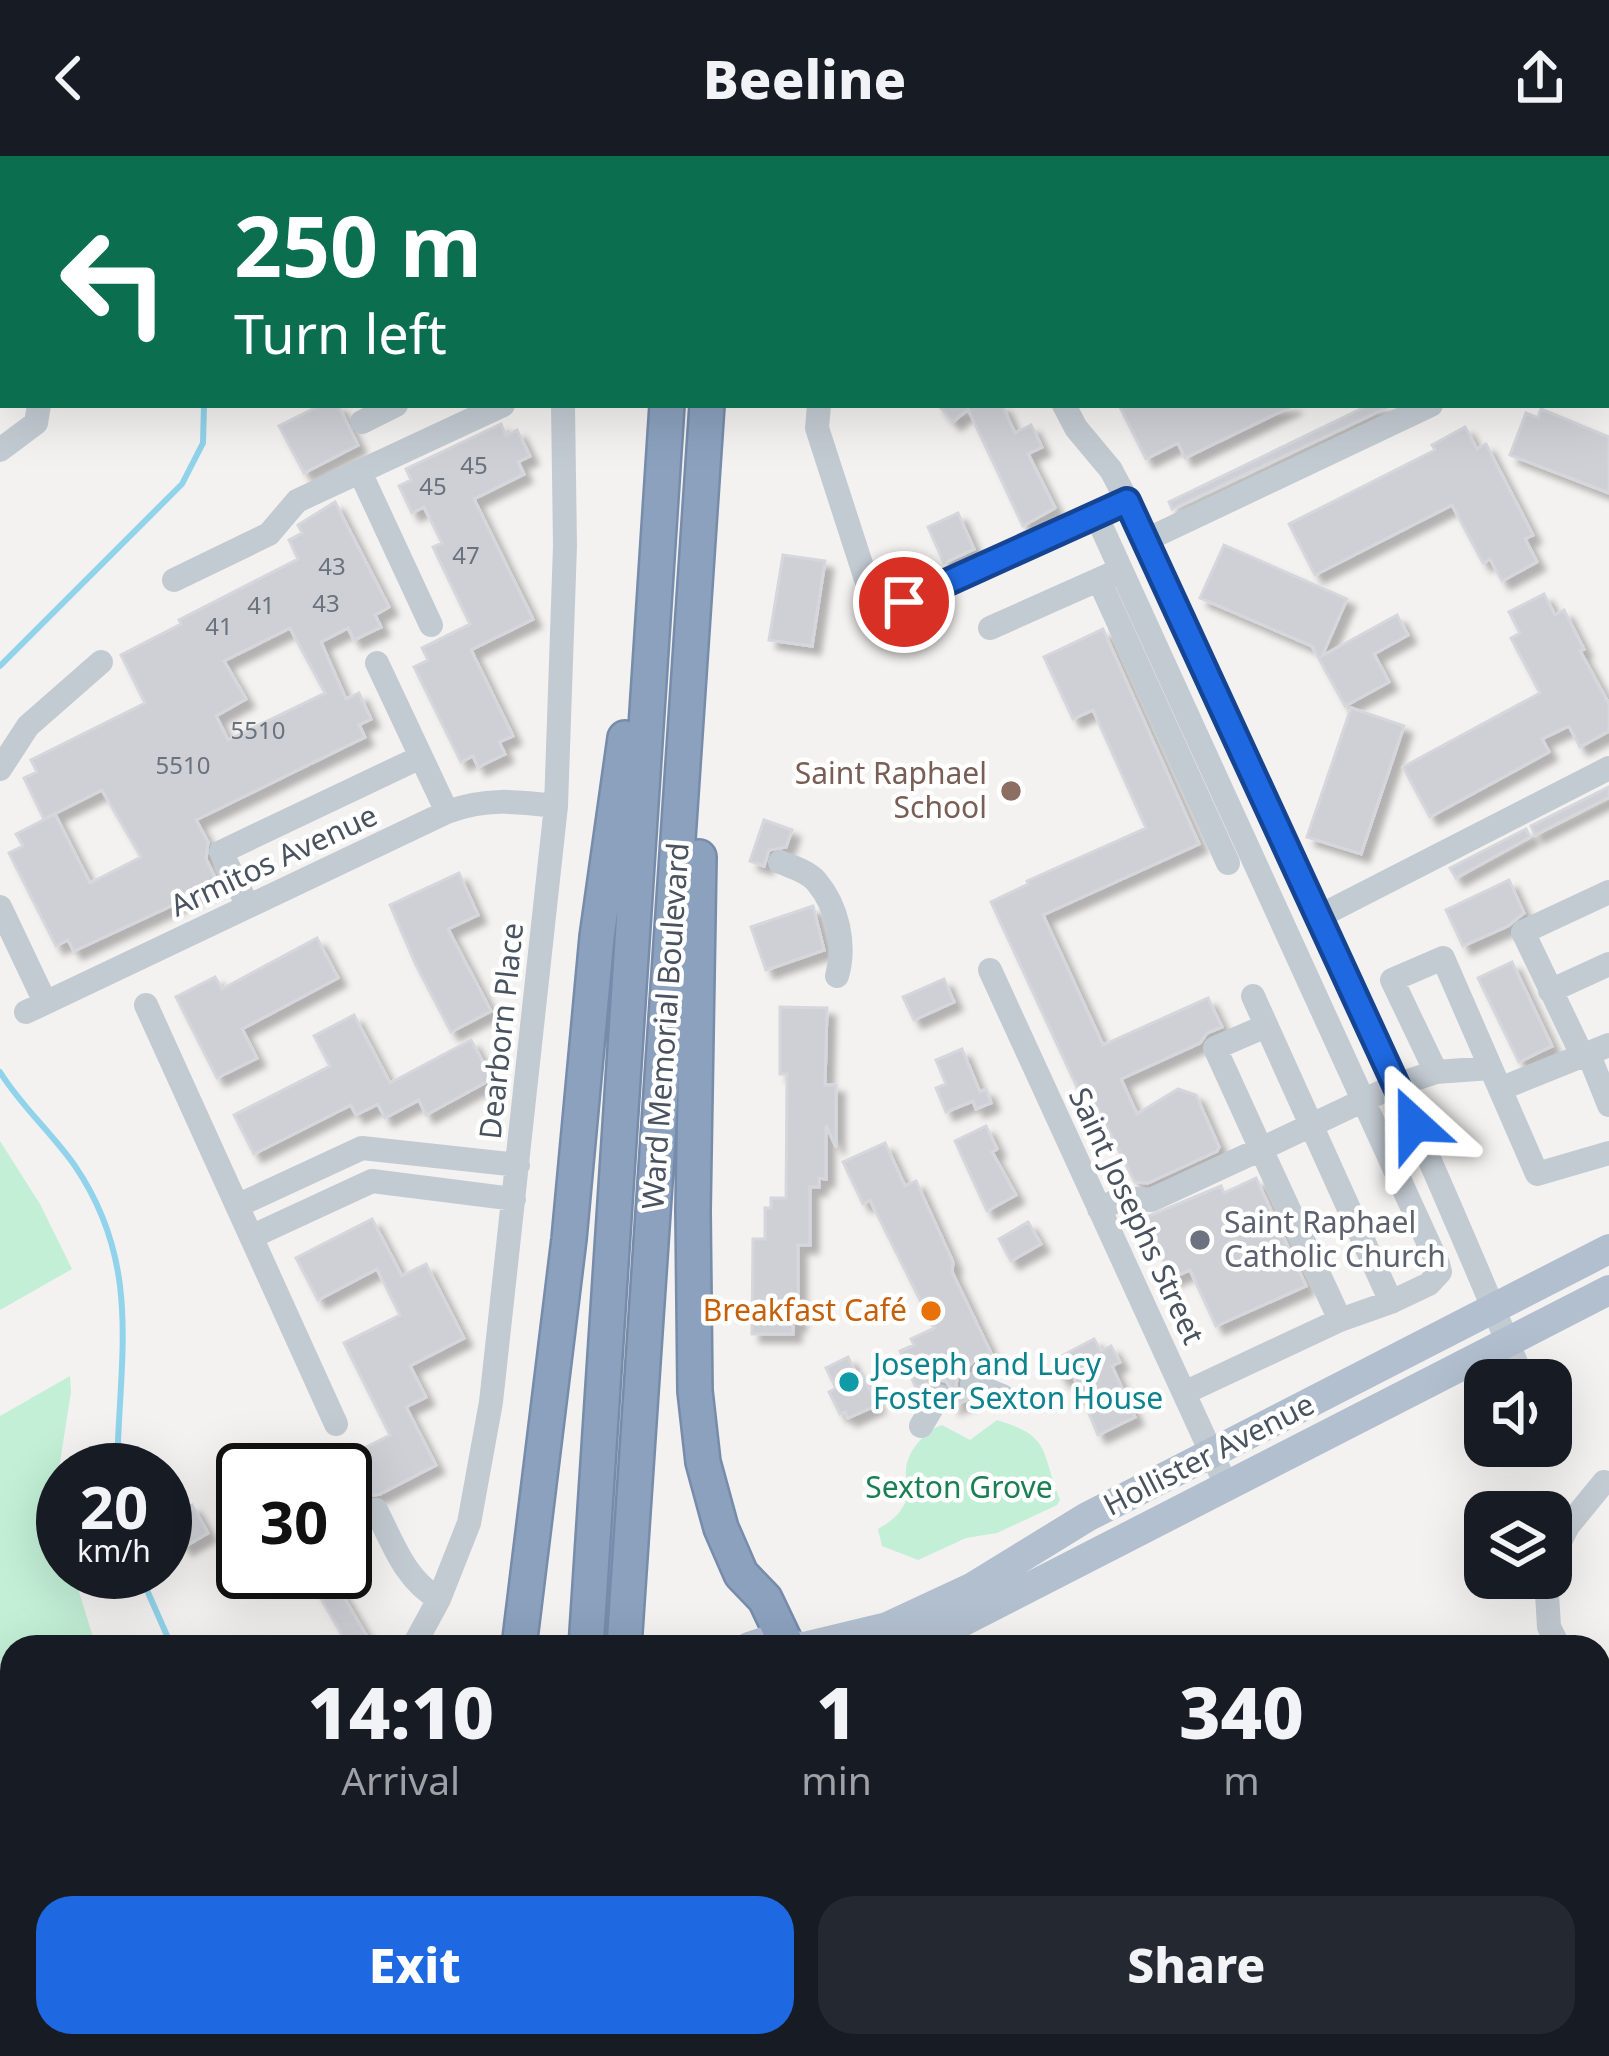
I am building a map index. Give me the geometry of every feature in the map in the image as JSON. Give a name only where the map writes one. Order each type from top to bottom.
[{"type":"highway","name":"Ward Memorial Boulevard","points":[[587,1635],[667,408]]},
{"type":"highway","name":"Ward Memorial Boulevard","points":[[625,1635],[707,408]]},
{"type":"highway","points":[[520,1635],[569,1239],[597,937],[632,693],[654,596]]},
{"type":"highway","points":[[689,676],[702,775],[696,943],[695,1391],[703,1462],[721,1528],[741,1574],[790,1635]]},
{"type":"main road","name":"Hollister Avenue","points":[[851,1635],[873,1631],[973,1587],[1087,1517],[1609,1250]]},
{"type":"main road","name":"Hollister Avenue","points":[[937,1635],[1227,1487],[1512,1353],[1609,1290]]},
{"type":"street","points":[[0,450],[36,423],[39,408]]},
{"type":"street","points":[[362,422],[390,408]]},
{"type":"street","points":[[174,580],[269,534],[297,501],[497,408]]},
{"type":"street","name":"Dearborn Place","points":[[417,1635],[439,1599],[470,1523],[491,1402],[556,806],[565,546],[563,408]]},
{"type":"street","points":[[819,408],[818,428],[873,602],[904,602],[1127,501]]},
{"type":"street","points":[[1066,408],[1111,470],[1146,540],[1320,916],[1512,1353]]},
{"type":"street","points":[[1146,540],[1425,408]]},
{"type":"street","points":[[360,472],[431,625]]},
{"type":"street","points":[[1096,515],[1110,575],[1228,863]]},
{"type":"street","points":[[990,628],[1110,575]]},
{"type":"street","points":[[1110,575],[1364,1101],[1439,1272],[1429,1284],[1184,1393]]},
{"type":"street","points":[[0,770],[28,726],[101,662]]},
{"type":"street","points":[[377,662],[447,812]]},
{"type":"street","points":[[248,906],[221,852],[421,757]]},
{"type":"street","points":[[1320,916],[1609,768]]},
{"type":"street","name":"Armitos Avenue","points":[[0,907],[36,1007],[447,812],[500,800],[556,806]]},
{"type":"street","points":[[780,862],[808,875],[823,892],[842,936],[837,976]]},
{"type":"street","points":[[1609,892],[1523,932],[1550,992],[1593,1052],[1609,1106]]},
{"type":"street","points":[[1436,1072],[1392,980],[1443,958],[1537,1174],[1609,1153]]},
{"type":"street","points":[[1550,992],[1609,964]]},
{"type":"street","name":"Saint Josephs Street","points":[[990,970],[1227,1487]]},
{"type":"street","points":[[1252,996],[1391,1301]]},
{"type":"street","points":[[146,1005],[336,1424]]},
{"type":"street","points":[[1266,1025],[1215,1048],[1340,1320]]},
{"type":"street","points":[[1100,1209],[1123,1198],[1151,1200],[1396,1085],[1436,1072],[1496,1079],[1593,1052]]},
{"type":"street","points":[[239,1205],[362,1148],[518,1165]]},
{"type":"street","points":[[253,1235],[372,1181],[514,1199]]},
{"type":"street","points":[[972,1384],[1002,1396]]},
{"type":"street","points":[[922,1426],[939,1396]]},
{"type":"street","points":[[1572,1521],[1604,1482]]},
{"type":"street","points":[[376,1510],[406,1569],[421,1589],[439,1599]]},
{"type":"street","points":[[1545,1599],[1555,1635]]},
{"type":"green space","points":[[0,1141],[40,1204],[72,1269],[0,1310]]},
{"type":"green space","points":[[70,1376],[63,1443],[36,1443],[36,1599],[81,1599],[92,1635],[0,1635],[0,1416]]},
{"type":"green space","name":"Sexton Grove","points":[[997,1420],[1028,1433],[1042,1448],[1060,1500],[1057,1505],[997,1533],[966,1538],[918,1560],[882,1546],[878,1529],[906,1501],[907,1464],[923,1437],[942,1425],[970,1440]]},
{"type":"building","points":[[315,408],[340,408],[358,445],[304,473],[279,426]]},
{"type":"building","points":[[941,408],[1003,408],[1015,433],[1031,425],[1042,447],[1028,454],[1055,508],[1023,526],[968,409],[953,422]]},
{"type":"building","points":[[1120,408],[1288,408],[1185,458],[1178,443],[1146,459]]},
{"type":"building","points":[[1363,408],[1386,408],[1172,509],[1169,502]]},
{"type":"building","points":[[1541,409],[1609,437],[1609,493],[1510,455],[1526,413],[1538,418]]},
{"type":"building","points":[[501,424],[506,436],[517,430],[530,456],[518,462],[524,474],[474,499],[533,619],[471,650],[513,736],[499,742],[505,754],[478,767],[473,756],[461,762],[414,667],[428,660],[422,648],[470,624],[433,547],[442,543],[424,507],[412,513],[399,486],[411,480],[406,469]]},
{"type":"building","points":[[1465,427],[1477,449],[1486,444],[1533,535],[1525,539],[1537,562],[1502,581],[1490,559],[1483,563],[1452,505],[1315,575],[1289,524],[1435,450],[1432,445]]},
{"type":"building","points":[[335,502],[389,607],[375,615],[381,627],[354,640],[348,628],[321,642],[346,699],[359,693],[371,719],[359,725],[365,737],[196,820],[208,842],[206,859],[218,884],[74,951],[68,940],[56,946],[9,853],[23,846],[16,834],[55,814],[90,883],[141,857],[102,790],[44,819],[24,778],[37,772],[31,760],[145,703],[121,655],[298,559],[289,540],[302,533],[298,525]],"holes":[[[290,628],[325,693],[228,740],[216,716],[246,699],[224,661]]]},
{"type":"building","points":[[958,513],[974,549],[944,563],[928,527]]},
{"type":"building","points":[[1224,545],[1347,599],[1322,656],[1397,615],[1408,635],[1374,654],[1389,682],[1345,706],[1312,646],[1200,598]]},
{"type":"building","points":[[783,555],[825,561],[812,646],[769,640]]},
{"type":"building","points":[[1544,594],[1555,615],[1564,610],[1584,649],[1580,651],[1609,704],[1609,731],[1580,747],[1569,726],[1542,739],[1549,752],[1430,817],[1403,767],[1540,693],[1511,638],[1520,633],[1509,612]]},
{"type":"building","points":[[1103,629],[1199,844],[1043,915],[1103,1045],[1208,998],[1222,1027],[1207,1033],[1200,1043],[1121,1079],[1137,1114],[1178,1089],[1196,1095],[1219,1147],[1148,1183],[1135,1182],[1098,1109],[1089,1113],[991,902],[1146,828],[1093,710],[1073,719],[1044,657]]},
{"type":"building","points":[[1351,708],[1404,726],[1361,854],[1307,837]]},
{"type":"building","points":[[1609,787],[1609,797],[1535,835],[1531,826]]},
{"type":"building","points":[[764,820],[792,830],[786,847],[769,850],[764,866],[750,861]]},
{"type":"building","points":[[1526,829],[1530,837],[1456,878],[1450,868]]},
{"type":"building","points":[[459,873],[478,915],[448,929],[491,1011],[451,1032],[390,905]]},
{"type":"building","points":[[1509,880],[1524,913],[1508,926],[1463,946],[1446,910]]},
{"type":"building","points":[[813,906],[824,950],[766,970],[751,927]]},
{"type":"building","points":[[317,938],[338,978],[242,1029],[257,1058],[217,1078],[176,997],[215,977],[222,989]]},
{"type":"building","points":[[1512,962],[1552,1046],[1519,1062],[1478,978]]},
{"type":"building","points":[[944,979],[954,1002],[914,1020],[903,997]]},
{"type":"building","points":[[780,1007],[827,1008],[825,1085],[836,1085],[836,1147],[826,1125],[826,1179],[819,1178],[819,1187],[810,1187],[810,1245],[798,1245],[798,1323],[793,1323],[793,1334],[752,1334],[753,1239],[765,1239],[765,1208],[771,1208],[771,1198],[786,1198],[787,1074],[780,1074]]},
{"type":"building","points":[[354,1015],[390,1083],[471,1040],[492,1079],[426,1115],[419,1100],[385,1118],[378,1104],[356,1115],[351,1105],[254,1154],[234,1115],[330,1066],[314,1036]]},
{"type":"building","points":[[962,1049],[980,1092],[986,1089],[991,1103],[976,1109],[973,1101],[946,1112],[936,1088],[946,1084],[936,1060]]},
{"type":"building","points":[[986,1126],[997,1149],[992,1152],[1016,1195],[987,1211],[955,1141]]},
{"type":"building","points":[[885,1143],[905,1186],[916,1181],[991,1353],[957,1377],[956,1387],[967,1400],[952,1406],[955,1395],[946,1381],[916,1388],[900,1351],[914,1345],[911,1339],[934,1328],[870,1200],[863,1204],[843,1162]]},
{"type":"building","name":"Saint Raphael Catholic Church","points":[[1256,1178],[1306,1286],[1216,1326],[1190,1270],[1172,1278],[1144,1218],[1221,1186],[1224,1193]]},
{"type":"building","points":[[372,1219],[402,1276],[426,1264],[464,1338],[410,1366],[426,1397],[406,1407],[436,1465],[380,1494],[372,1495],[372,1444],[390,1435],[344,1343],[400,1315],[377,1269],[318,1300],[296,1258]]},
{"type":"building","points":[[1028,1222],[1041,1244],[1011,1261],[999,1239]]},
{"type":"building","points":[[1094,1339],[1101,1351],[1111,1346],[1120,1362],[1112,1366],[1135,1417],[1098,1435],[1072,1373],[1062,1379],[1052,1361]]},
{"type":"building","name":"Joseph and Lucy Foster Sexton House","points":[[848,1357],[857,1376],[862,1373],[877,1405],[848,1418],[845,1412],[840,1414],[829,1392],[836,1388],[826,1368]]},
{"type":"building","points":[[192,1505],[208,1533],[192,1542]]},
{"type":"building","points":[[321,1599],[345,1599],[366,1635],[342,1635]]},
{"type":"waterway","points":[[0,666],[182,484],[203,443],[204,408]]},
{"type":"waterway","points":[[0,1072],[75,1166],[111,1240],[122,1314],[118,1443]]},
{"type":"waterway","points":[[151,1599],[167,1635]]},
{"type":"place","name":"Saint Raphael School","points":[[1011,791]]},
{"type":"place","name":"Saint Raphael Catholic Church","points":[[1200,1240]]},
{"type":"place","name":"Breakfast Café","points":[[931,1311]]},
{"type":"place","name":"Joseph and Lucy Foster Sexton House","points":[[849,1382]]},
{"type":"route","points":[[904,602],[1127,501],[1414,1124]]}]
